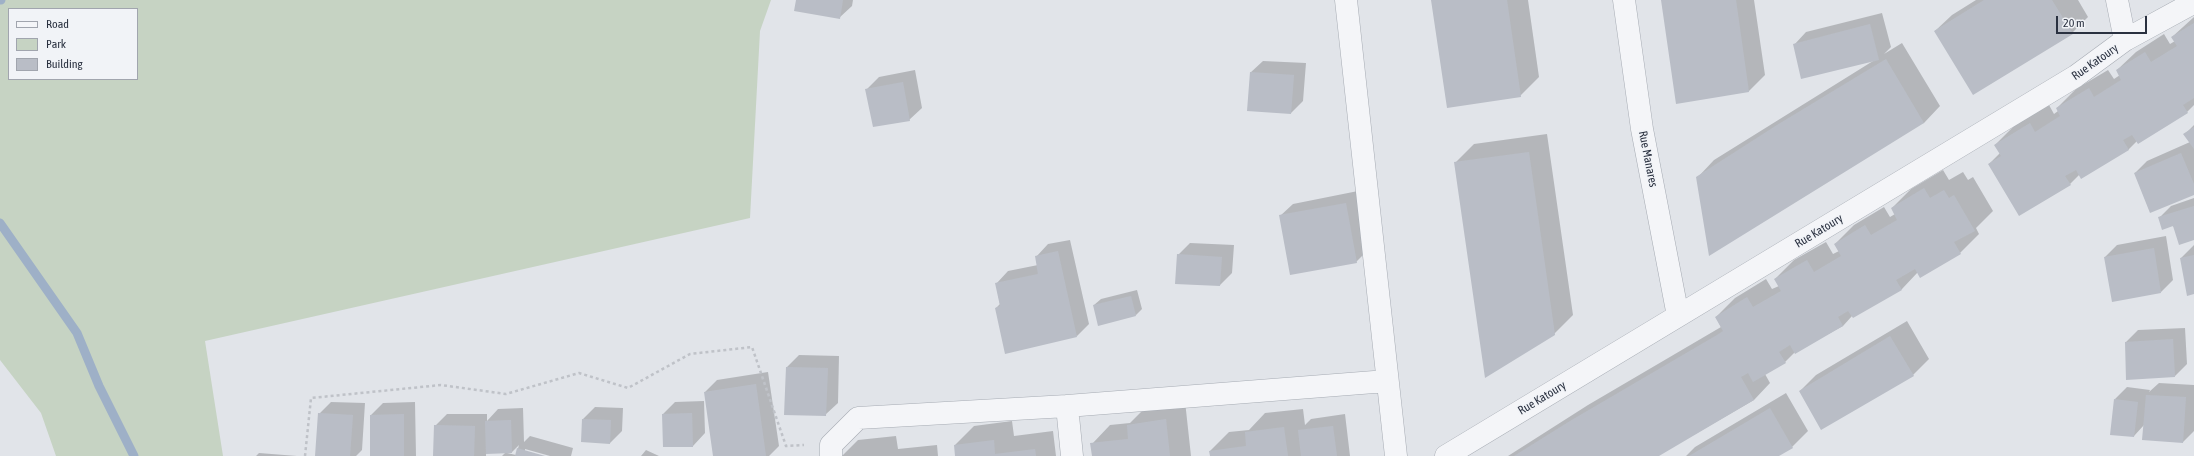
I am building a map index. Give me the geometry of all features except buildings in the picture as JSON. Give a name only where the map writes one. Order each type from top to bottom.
[{"type":"street","points":[[1346,0],[1396,456]]},
{"type":"street","name":"Rue Manares","points":[[1624,0],[1642,129],[1678,316]]},
{"type":"street","points":[[2117,0],[2125,40]]},
{"type":"street","name":"Rue Katoury","points":[[1446,456],[2076,76],[2125,40],[2191,4]]},
{"type":"street","points":[[831,450],[858,418],[1067,406],[1387,381]]},
{"type":"street","points":[[1067,406],[1072,456]]},
{"type":"path","points":[[305,456],[311,398],[441,385],[506,394],[579,374],[628,388],[690,354],[752,347],[786,446],[831,450]]},
{"type":"green space","points":[[0,0],[771,0],[760,31],[750,218],[205,341],[223,456],[56,456],[41,413],[0,360]]},
{"type":"waterway","points":[[0,223],[77,333],[99,386],[134,456]]}]
